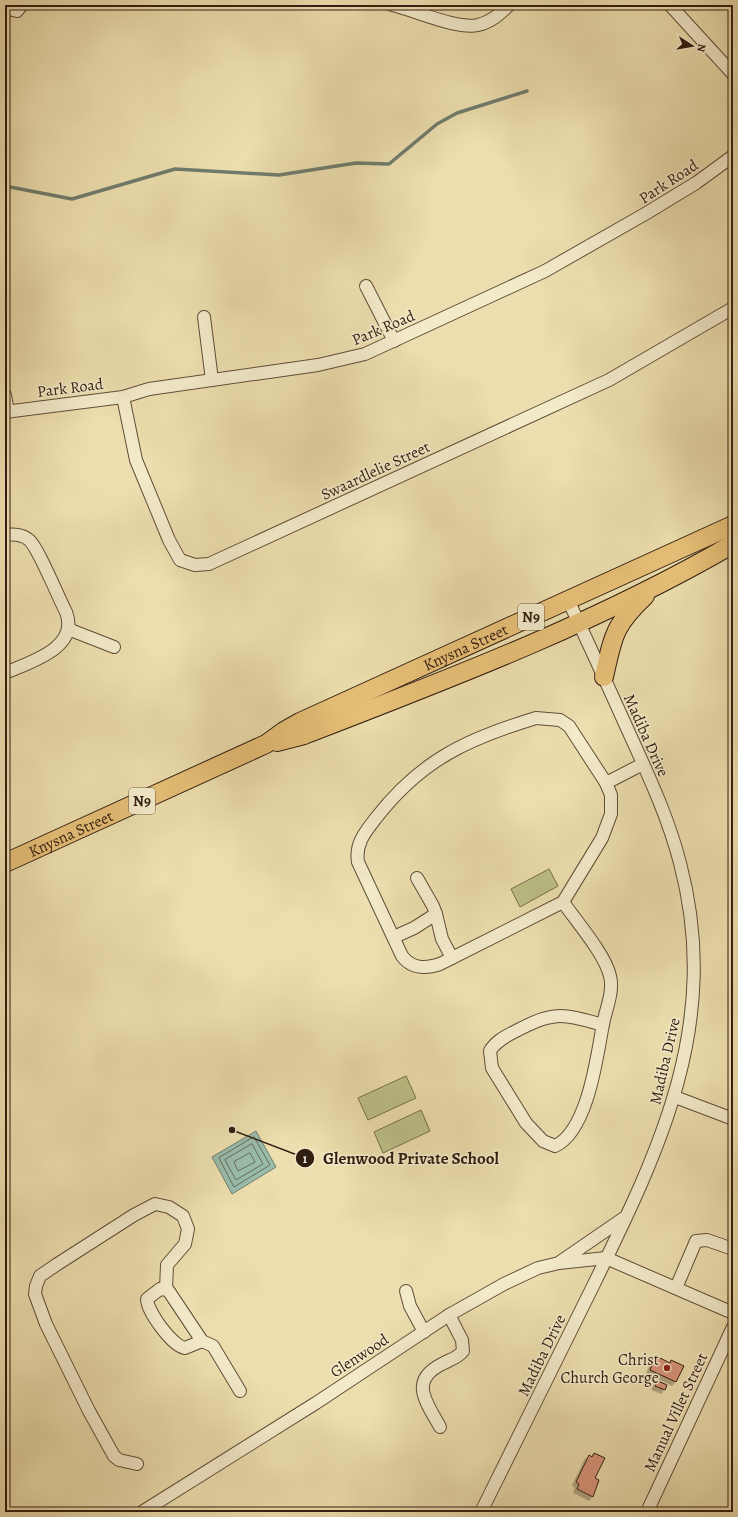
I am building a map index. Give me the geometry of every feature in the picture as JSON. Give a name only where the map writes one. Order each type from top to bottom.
[{"type":"highway","name":"Knysna Street","points":[[266,744],[300,722],[733,525]]},
{"type":"highway","name":"Knysna Street","points":[[5,863],[266,744],[304,735],[481,666],[579,622],[657,584],[733,544]]},
{"type":"highway","points":[[604,677],[614,633],[620,622],[657,584]]},
{"type":"street","points":[[5,6],[9,9],[17,11],[22,5]]},
{"type":"street","points":[[393,5],[462,26],[477,26],[489,22],[509,5]]},
{"type":"street","points":[[673,6],[733,74]]},
{"type":"street","name":"Park Road","points":[[6,412],[123,397],[149,389],[318,365],[365,354],[544,271],[645,214],[696,183],[733,156]]},
{"type":"street","points":[[366,286],[394,341]]},
{"type":"street","name":"Swaardlelie Street","points":[[123,397],[136,460],[170,540],[180,560],[188,564],[203,565],[209,564],[609,380],[733,308]]},
{"type":"street","points":[[204,317],[212,380]]},
{"type":"street","points":[[5,395],[6,412]]},
{"type":"street","points":[[5,535],[21,536],[33,543],[66,612],[68,629],[63,641],[54,650],[5,673]]},
{"type":"street","name":"Madiba Drive","points":[[481,1512],[626,1217],[650,1164],[675,1097],[685,1059],[693,1007],[694,960],[690,908],[680,864],[643,764],[568,600]]},
{"type":"street","points":[[68,629],[114,647]]},
{"type":"street","points":[[536,718],[555,719],[569,726],[606,783],[611,795],[611,814],[602,838],[563,902],[452,958],[430,967],[416,966],[408,963],[394,937],[358,862],[357,848],[366,831],[400,790],[446,753],[476,738],[508,726],[536,718]]},
{"type":"street","points":[[606,783],[643,764]]},
{"type":"street","points":[[417,878],[433,906],[442,939],[452,958]]},
{"type":"street","points":[[563,902],[607,965],[611,983],[597,1064],[587,1098],[569,1136],[555,1146],[549,1145],[543,1141],[522,1116],[492,1068],[490,1052],[497,1042],[540,1019],[569,1016],[603,1025]]},
{"type":"street","points":[[394,937],[414,928],[436,914]]},
{"type":"street","points":[[675,1097],[733,1119]]},
{"type":"street","points":[[137,1464],[119,1460],[114,1456],[89,1411],[46,1324],[35,1294],[40,1276],[134,1215],[155,1204],[169,1207],[183,1216],[188,1229],[185,1244],[167,1265],[166,1289],[202,1341],[213,1346],[240,1391]]},
{"type":"street","points":[[559,1262],[626,1217]]},
{"type":"street","points":[[676,1288],[698,1240],[707,1240],[733,1249]]},
{"type":"street","points":[[606,1258],[733,1313]]},
{"type":"street","name":"Glenwood","points":[[142,1512],[449,1315],[504,1284],[538,1268],[559,1262],[606,1258]]},
{"type":"street","points":[[166,1289],[153,1293],[146,1301],[168,1336],[176,1345],[184,1348],[202,1341]]},
{"type":"street","points":[[406,1291],[410,1306],[424,1332]]},
{"type":"street","points":[[440,1427],[426,1402],[422,1384],[425,1376],[440,1364],[460,1356],[463,1351],[462,1340],[449,1315]]},
{"type":"street","name":"Manual Villet Street","points":[[647,1512],[733,1327]]},
{"type":"green space","points":[[549,869],[558,886],[520,907],[511,889]]},
{"type":"green space","points":[[406,1076],[416,1098],[368,1120],[358,1098]]},
{"type":"green space","points":[[421,1110],[430,1131],[383,1153],[374,1132]]},
{"type":"water","points":[[256,1131],[276,1167],[232,1194],[212,1157]]},
{"type":"building","name":"Christ Church George","points":[[656,1356],[670,1363],[671,1360],[684,1366],[676,1382],[650,1370]]},
{"type":"building","points":[[658,1381],[667,1385],[665,1390],[655,1386]]},
{"type":"building","points":[[594,1453],[605,1458],[595,1478],[599,1480],[593,1497],[577,1489],[579,1484],[576,1482],[589,1455],[592,1457]]},
{"type":"waterway","points":[[5,186],[72,199],[175,169],[279,175],[356,163],[389,164],[437,124],[457,113],[527,91]]},
{"type":"place","name":"Glenwood Private School","points":[[232,1130]]},
{"type":"place","name":"Christ Church George","points":[[667,1368]]}]
